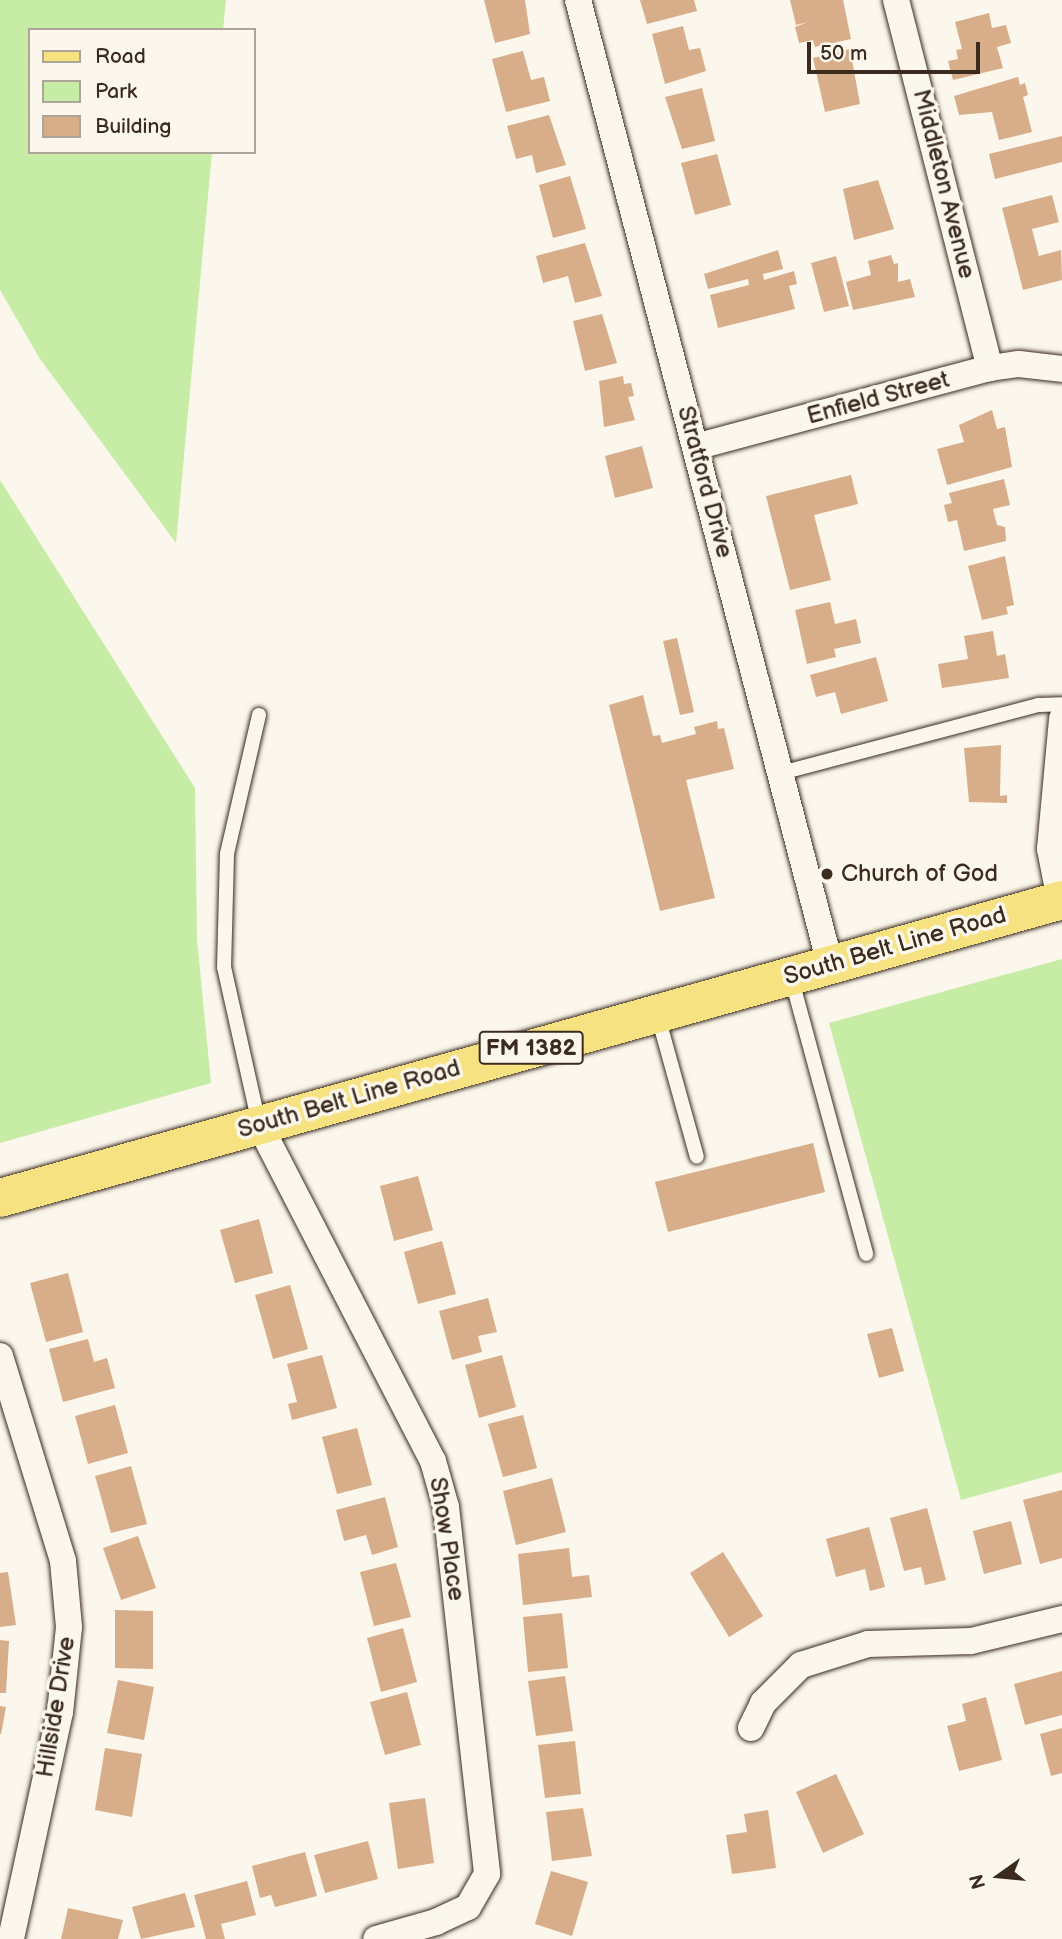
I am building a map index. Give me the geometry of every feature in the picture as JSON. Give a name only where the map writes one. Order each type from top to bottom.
[{"type":"main road","name":"South Belt Line Road","points":[[0,1198],[1061,900]]},
{"type":"street","name":"Stratford Drive","points":[[578,0],[830,964]]},
{"type":"street","name":"Middleton Avenue","points":[[896,0],[990,369]]},
{"type":"street","name":"Enfield Street","points":[[695,447],[990,369],[1019,364],[1062,369]]},
{"type":"street","points":[[1061,900],[1049,849],[1062,719]]},
{"type":"street","name":"Show Place","points":[[260,1124],[433,1461],[440,1484],[467,1675],[487,1874],[468,1907],[436,1923],[376,1939]]},
{"type":"street","name":"Hillside Drive","points":[[0,1356],[64,1561],[69,1627],[60,1712],[11,1939]]},
{"type":"street","points":[[751,1728],[763,1703],[801,1665],[868,1644],[971,1642],[1062,1619]]},
{"type":"lane","points":[[781,773],[1039,705],[1062,704]]},
{"type":"lane","points":[[258,715],[227,854],[224,967],[260,1124]]},
{"type":"lane","points":[[791,975],[866,1255]]},
{"type":"lane","points":[[657,1013],[697,1157]]},
{"type":"green space","points":[[0,0],[226,0],[223,28],[28,28],[28,154],[212,154],[176,543],[40,359],[0,290]]},
{"type":"green space","points":[[0,480],[195,788],[197,939],[211,1083],[0,1143]]},
{"type":"green space","points":[[1062,959],[1062,1472],[961,1500],[829,1023]]},
{"type":"building","points":[[484,0],[525,0],[530,34],[495,43]]},
{"type":"building","points":[[640,0],[694,0],[697,11],[647,24]]},
{"type":"building","points":[[790,0],[843,0],[851,39],[815,47],[813,40],[799,43],[795,27],[808,22],[796,25]]},
{"type":"building","points":[[989,13],[992,28],[1006,25],[1011,43],[997,47],[1003,68],[953,80],[948,61],[958,59],[956,50],[962,49],[955,22]]},
{"type":"building","points":[[683,26],[689,50],[700,48],[706,71],[665,84],[652,34]]},
{"type":"building","points":[[850,49],[860,104],[825,112],[813,58]]},
{"type":"building","points":[[523,51],[531,80],[544,77],[550,101],[506,112],[492,59]]},
{"type":"building","points":[[1018,77],[1020,85],[1025,83],[1028,95],[1023,97],[1032,132],[999,140],[992,112],[959,115],[954,96]]},
{"type":"building","points":[[702,88],[715,141],[682,149],[665,97]]},
{"type":"building","points":[[549,115],[566,165],[536,173],[532,155],[516,159],[507,126]]},
{"type":"building","points":[[1062,136],[1062,162],[995,179],[989,154]]},
{"type":"building","points":[[717,154],[731,205],[695,215],[681,163]]},
{"type":"building","points":[[570,176],[586,229],[553,238],[539,185]]},
{"type":"building","points":[[878,180],[894,229],[854,240],[843,189]]},
{"type":"building","points":[[1052,195],[1059,222],[1032,229],[1039,256],[1061,250],[1062,280],[1023,290],[1002,208]]},
{"type":"building","points":[[585,243],[602,296],[575,303],[568,276],[543,283],[536,256]]},
{"type":"building","points":[[778,250],[783,269],[763,274],[764,280],[794,271],[797,284],[789,286],[795,309],[718,328],[710,295],[749,285],[748,279],[708,289],[704,274]]},
{"type":"building","points":[[891,255],[894,264],[898,263],[898,282],[910,279],[915,297],[853,310],[846,282],[871,275],[868,261]]},
{"type":"building","points":[[836,256],[849,306],[824,312],[811,263]]},
{"type":"building","points":[[602,314],[617,363],[585,371],[573,321]]},
{"type":"building","points":[[623,376],[624,384],[631,383],[634,396],[628,397],[635,420],[604,427],[599,381]]},
{"type":"building","points":[[992,410],[997,429],[1005,427],[1012,467],[947,485],[937,449],[964,442],[959,425]]},
{"type":"building","points":[[642,446],[653,488],[615,498],[605,456]]},
{"type":"building","points":[[851,475],[858,504],[814,515],[831,580],[790,590],[766,496]]},
{"type":"building","points":[[1004,479],[1010,505],[993,509],[997,525],[1005,527],[1006,541],[964,551],[957,520],[948,522],[944,505],[952,503],[949,493]]},
{"type":"building","points":[[1005,556],[1014,605],[1006,607],[1008,614],[982,620],[968,566]]},
{"type":"building","points":[[830,602],[835,624],[856,619],[861,643],[834,649],[836,657],[807,664],[795,610]]},
{"type":"building","points":[[993,631],[997,656],[1005,654],[1009,678],[942,688],[938,664],[968,659],[964,636]]},
{"type":"building","points":[[677,638],[694,712],[680,715],[663,641]]},
{"type":"building","points":[[876,657],[888,701],[841,714],[835,692],[816,697],[810,675]]},
{"type":"building","points":[[643,695],[653,736],[660,735],[662,743],[696,734],[694,727],[717,721],[718,729],[724,728],[734,769],[686,780],[715,898],[660,911],[609,705]]},
{"type":"building","points":[[1001,745],[1000,796],[1007,795],[1007,803],[969,802],[964,748]]},
{"type":"building","points":[[813,1143],[825,1192],[668,1232],[655,1182]]},
{"type":"building","points":[[418,1176],[433,1230],[394,1241],[380,1186]]},
{"type":"building","points":[[259,1219],[273,1273],[235,1283],[220,1230]]},
{"type":"building","points":[[442,1241],[456,1294],[418,1304],[404,1252]]},
{"type":"building","points":[[68,1273],[83,1332],[46,1342],[30,1283]]},
{"type":"building","points":[[290,1285],[308,1349],[273,1359],[255,1295]]},
{"type":"building","points":[[488,1298],[497,1332],[478,1336],[482,1352],[452,1360],[439,1311]]},
{"type":"building","points":[[892,1328],[904,1371],[879,1378],[867,1334]]},
{"type":"building","points":[[88,1339],[94,1362],[107,1358],[115,1388],[63,1402],[49,1349]]},
{"type":"building","points":[[322,1355],[337,1408],[292,1420],[288,1404],[297,1402],[287,1364]]},
{"type":"building","points":[[502,1355],[516,1407],[479,1418],[465,1365]]},
{"type":"building","points":[[115,1405],[128,1453],[88,1464],[75,1416]]},
{"type":"building","points":[[523,1415],[537,1468],[503,1477],[488,1424]]},
{"type":"building","points":[[357,1428],[372,1485],[337,1494],[322,1437]]},
{"type":"building","points":[[131,1466],[147,1524],[111,1533],[95,1476]]},
{"type":"building","points":[[552,1478],[566,1532],[516,1545],[503,1491]]},
{"type":"building","points":[[1062,1490],[1062,1558],[1040,1564],[1023,1500]]},
{"type":"building","points":[[385,1497],[398,1547],[372,1555],[366,1535],[344,1541],[336,1510]]},
{"type":"building","points":[[927,1508],[946,1580],[925,1585],[921,1567],[904,1571],[890,1518]]},
{"type":"building","points":[[1011,1521],[1022,1564],[984,1574],[973,1531]]},
{"type":"building","points":[[869,1527],[885,1587],[870,1591],[865,1569],[836,1577],[826,1539]]},
{"type":"building","points":[[138,1536],[156,1588],[121,1600],[103,1548]]},
{"type":"building","points":[[569,1548],[572,1577],[589,1575],[592,1597],[523,1605],[518,1554]]},
{"type":"building","points":[[723,1552],[763,1616],[729,1637],[690,1573]]},
{"type":"building","points":[[396,1563],[411,1617],[374,1626],[360,1572]]},
{"type":"building","points":[[8,1572],[16,1625],[0,1627],[0,1573]]},
{"type":"building","points":[[115,1610],[153,1611],[153,1669],[115,1668]]},
{"type":"building","points":[[562,1613],[568,1668],[528,1672],[523,1617]]},
{"type":"building","points":[[403,1628],[417,1682],[381,1692],[367,1638]]},
{"type":"building","points":[[0,1640],[9,1641],[6,1693],[0,1693]]},
{"type":"building","points":[[1062,1671],[1062,1715],[1025,1725],[1014,1684]]},
{"type":"building","points":[[565,1676],[573,1731],[536,1736],[528,1681]]},
{"type":"building","points":[[118,1680],[154,1687],[144,1740],[107,1733]]},
{"type":"building","points":[[407,1692],[421,1745],[385,1755],[370,1702]]},
{"type":"building","points":[[986,1697],[1002,1760],[959,1771],[947,1726],[966,1721],[962,1704]]},
{"type":"building","points":[[0,1706],[6,1707],[1,1734],[0,1734]]},
{"type":"building","points":[[1062,1728],[1062,1773],[1051,1776],[1040,1734]]},
{"type":"building","points":[[575,1741],[581,1794],[545,1798],[538,1745]]},
{"type":"building","points":[[105,1748],[142,1754],[132,1817],[95,1810]]},
{"type":"building","points":[[836,1774],[864,1834],[823,1853],[796,1792]]},
{"type":"building","points":[[425,1798],[434,1863],[398,1869],[389,1803]]},
{"type":"building","points":[[583,1808],[592,1856],[552,1861],[546,1812]]},
{"type":"building","points":[[768,1810],[776,1868],[732,1874],[726,1835],[747,1832],[744,1814]]},
{"type":"building","points":[[368,1841],[378,1879],[325,1893],[314,1855]]},
{"type":"building","points":[[305,1852],[317,1896],[275,1907],[271,1895],[260,1898],[252,1866]]},
{"type":"building","points":[[551,1871],[588,1882],[572,1936],[535,1924]]},
{"type":"building","points":[[247,1881],[256,1915],[221,1924],[225,1939],[206,1939],[194,1895]]},
{"type":"building","points":[[185,1893],[195,1927],[141,1939],[132,1907]]},
{"type":"building","points":[[68,1908],[123,1920],[118,1939],[61,1939]]},
{"type":"place","name":"Church of God","points":[[827,874]]}]
